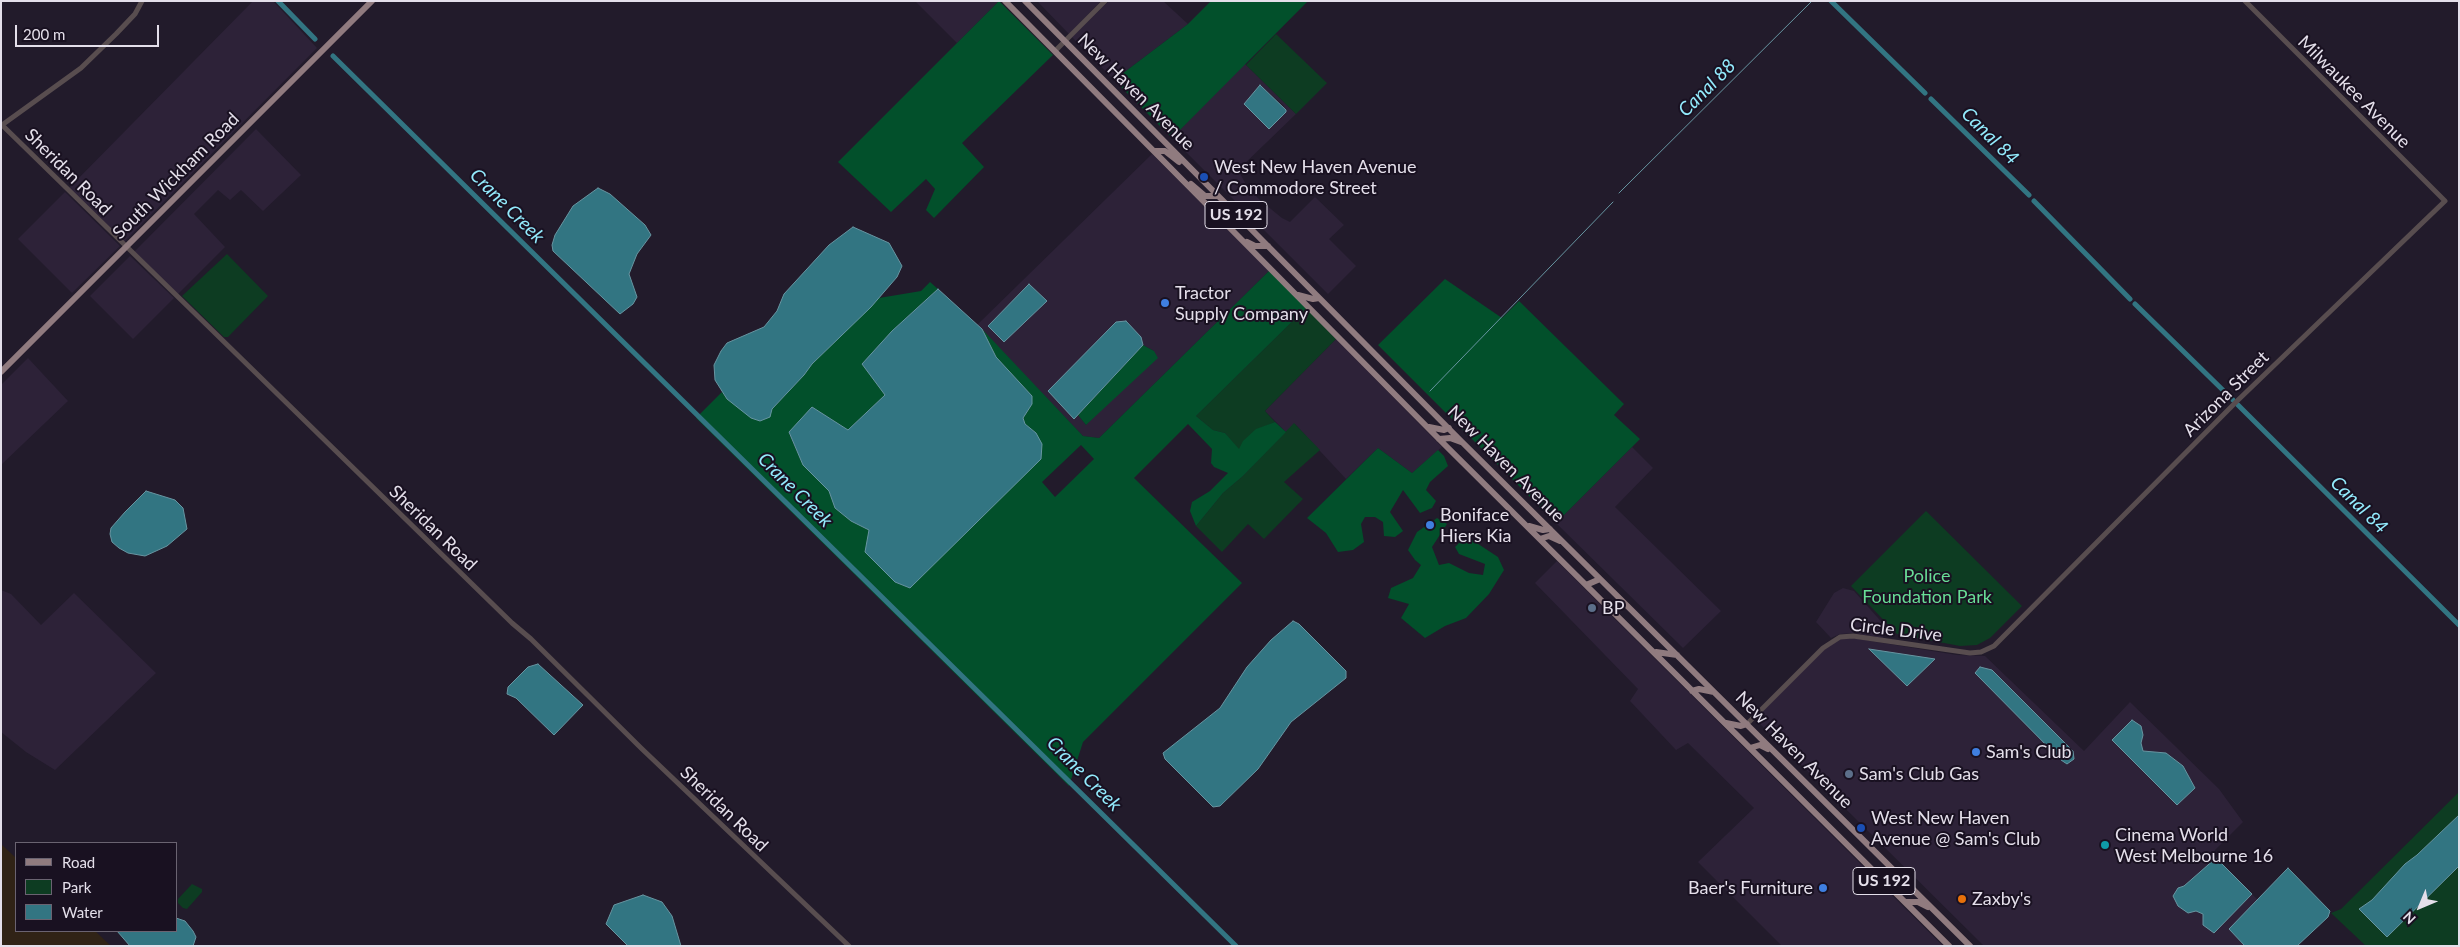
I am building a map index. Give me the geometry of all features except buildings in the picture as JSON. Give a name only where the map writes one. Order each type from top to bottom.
[{"type":"main road","name":"South Wickham Road","points":[[1,372],[372,1]]},
{"type":"main road","name":"New Haven Avenue","points":[[1005,1],[1241,240],[1949,946]]},
{"type":"main road","name":"New Haven Avenue","points":[[1025,1],[1462,442],[1970,946]]},
{"type":"main road","points":[[1154,151],[1165,151],[1200,178]]},
{"type":"main road","points":[[1183,180],[1192,184],[1205,196],[1218,196]]},
{"type":"main road","points":[[1241,240],[1254,246],[1268,246]]},
{"type":"main road","points":[[1295,294],[1306,298],[1319,298]]},
{"type":"main road","points":[[1426,425],[1438,430],[1449,428]]},
{"type":"main road","points":[[1439,438],[1450,438],[1462,442]]},
{"type":"main road","points":[[1525,524],[1537,529],[1550,529]]},
{"type":"main road","points":[[1540,539],[1549,536],[1563,542]]},
{"type":"main road","points":[[1586,585],[1600,579]]},
{"type":"main road","points":[[1653,651],[1663,655],[1677,655]]},
{"type":"main road","points":[[1692,690],[1699,689],[1715,693]]},
{"type":"main road","points":[[1725,723],[1735,726],[1747,724]]},
{"type":"main road","points":[[1750,748],[1760,745],[1775,753]]},
{"type":"main road","points":[[1825,822],[1837,814]]},
{"type":"main road","points":[[1885,881],[1900,889],[1910,887]]},
{"type":"main road","points":[[1906,902],[1918,902],[1934,910]]},
{"type":"street","points":[[2,125],[81,68],[135,14],[142,1]]},
{"type":"street","points":[[1055,51],[1105,1]]},
{"type":"street","name":"Milwaukee Avenue","points":[[2245,1],[2445,201]]},
{"type":"street","name":"Sheridan Road","points":[[2,125],[512,623],[532,639],[618,726],[849,946]]},
{"type":"street","name":"Arizona Street","points":[[2030,610],[2236,402],[2445,201]]},
{"type":"street","name":"Circle Drive","points":[[1747,724],[1824,648],[1840,637],[1852,636],[1958,652],[1981,652],[1994,646],[2030,610]]},
{"type":"shaded area","points":[[253,1],[273,1],[317,48],[124,242],[69,188]]},
{"type":"shaded area","points":[[915,1],[999,1],[957,43]]},
{"type":"shaded area","points":[[1037,1],[1101,1],[1069,34]]},
{"type":"shaded area","points":[[1109,1],[1163,1],[1188,24],[1114,80],[1072,37]]},
{"type":"shaded area","points":[[1244,63],[1296,114],[1238,170],[1248,188],[1261,201],[1290,222],[1315,197],[1344,225],[1329,239],[1356,266],[1328,294],[1172,138]],"holes":[[[1260,85],[1284,106],[1269,129],[1244,104]]]},
{"type":"shaded area","points":[[256,129],[301,175],[263,211],[241,190],[230,200],[218,190],[194,214],[225,247],[178,294],[134,252]]},
{"type":"shaded area","points":[[1152,154],[1269,271],[1099,438],[1083,436],[977,325]],"holes":[[[1141,337],[1143,345],[1154,351],[1086,425],[1078,415]]]},
{"type":"shaded area","points":[[65,192],[120,246],[72,293],[18,239]]},
{"type":"shaded area","points":[[130,256],[174,298],[133,339],[90,296]]},
{"type":"shaded area","points":[[1336,339],[1442,447],[1412,473],[1378,448],[1346,479],[1295,424],[1286,432],[1265,411]]},
{"type":"shaded area","points":[[28,358],[68,401],[1,465],[1,385]]},
{"type":"shaded area","points":[[1632,447],[1653,468],[1615,507],[1721,611],[1683,648],[1556,523]]},
{"type":"shaded area","points":[[1557,561],[1943,946],[1782,946],[1698,862],[1754,808],[1688,743],[1676,750],[1630,701],[1638,689],[1535,583]]},
{"type":"shaded area","points":[[1843,588],[1854,591],[1886,627],[1883,638],[1853,633],[1840,634],[1831,638],[1816,622],[1834,593]]},
{"type":"shaded area","points":[[1,590],[11,594],[41,625],[74,593],[156,673],[55,770],[26,752],[1,732]]},
{"type":"shaded area","points":[[1852,638],[1957,655],[1985,656],[2084,751],[2130,702],[2219,789],[2243,822],[2215,850],[2216,858],[2184,886],[2181,886],[2196,911],[2203,914],[2204,918],[2249,898],[2252,894],[2258,900],[2229,929],[2245,946],[1984,946],[1755,719],[1825,649],[1840,639]],"holes":[[[2132,721],[2143,735],[2141,743],[2143,751],[2166,753],[2183,766],[2195,788],[2177,805],[2113,740]]]},
{"type":"shaded area","points":[[1,844],[15,857],[15,932],[96,932],[111,946],[1,946]]},
{"type":"green space","points":[[999,1],[1053,55],[962,143],[984,167],[934,218],[926,210],[935,189],[926,179],[891,212],[838,162]]},
{"type":"green space","points":[[1211,1],[1308,1],[1172,138],[1114,80],[1188,24]]},
{"type":"green space","points":[[1276,34],[1327,83],[1296,114],[1246,65]]},
{"type":"green space","points":[[227,254],[268,296],[228,337],[224,337],[182,296]]},
{"type":"green space","points":[[1269,271],[1306,308],[1196,416],[1213,430],[1225,433],[1239,449],[1243,441],[1256,429],[1275,422],[1286,432],[1243,476],[1223,493],[1196,526],[1190,511],[1192,502],[1210,491],[1228,473],[1214,467],[1211,463],[1212,449],[1188,424],[1134,478],[1242,583],[1083,742],[1069,786],[696,418],[722,392],[727,399],[772,409],[812,364],[879,298],[921,291],[930,282],[938,289],[892,331],[862,364],[885,395],[848,430],[812,407],[789,433],[803,465],[829,491],[835,508],[851,521],[869,530],[866,553],[895,582],[910,588],[1036,433],[1025,424],[1023,418],[1032,404],[1032,396],[996,357],[982,329],[1083,436],[1099,438]],"holes":[[[1081,445],[1094,459],[1055,497],[1042,482]]]},
{"type":"green space","points":[[1445,279],[1502,318],[1519,301],[1624,404],[1614,415],[1640,439],[1556,523],[1378,345]]},
{"type":"green space","points":[[1306,308],[1336,339],[1265,411],[1275,422],[1256,430],[1239,450],[1225,433],[1213,430],[1196,416]]},
{"type":"green space","points":[[1143,345],[1154,351],[1158,358],[1086,425],[1078,415]]},
{"type":"green space","points":[[1294,423],[1320,450],[1284,482],[1303,499],[1264,539],[1248,524],[1222,552],[1196,526],[1223,493],[1243,476]]},
{"type":"green space","points":[[1378,448],[1412,473],[1438,450],[1444,456],[1448,466],[1430,482],[1426,490],[1436,501],[1432,508],[1420,513],[1403,490],[1390,512],[1403,531],[1395,537],[1384,536],[1383,522],[1375,517],[1365,517],[1361,524],[1364,542],[1353,550],[1338,552],[1326,533],[1307,518]]},
{"type":"green space","name":"Police Foundation Park","points":[[1926,511],[2022,606],[1990,638],[1977,645],[1960,646],[1897,634],[1851,586]]},
{"type":"green space","points":[[1437,518],[1447,524],[1432,547],[1439,565],[1449,563],[1469,573],[1483,575],[1485,564],[1459,554],[1455,547],[1466,536],[1498,557],[1504,570],[1489,594],[1466,618],[1445,626],[1425,638],[1401,618],[1409,604],[1388,598],[1391,588],[1413,578],[1421,565],[1408,550],[1417,532]]},
{"type":"green space","points":[[2459,792],[2459,815],[2405,864],[2372,900],[2359,909],[2387,937],[2459,866],[2459,946],[2366,946],[2331,913],[2341,909]]},
{"type":"green space","points":[[192,884],[202,889],[202,892],[187,909],[183,908],[178,903],[178,899]]},
{"type":"water","points":[[1260,85],[1286,110],[1269,129],[1244,104]]},
{"type":"water","points":[[598,188],[610,194],[645,225],[651,235],[637,254],[629,274],[637,297],[633,304],[620,314],[553,251],[552,245],[555,235],[573,206]]},
{"type":"water","points":[[853,227],[889,243],[902,266],[897,277],[871,307],[812,364],[772,409],[770,417],[760,421],[751,418],[727,399],[715,380],[714,365],[721,351],[727,343],[764,327],[777,311],[784,294],[829,245]]},
{"type":"water","points":[[1029,284],[1047,301],[1004,342],[988,326]]},
{"type":"water","points":[[938,289],[982,329],[996,357],[1032,396],[1032,404],[1023,418],[1025,424],[1036,433],[1042,444],[1041,459],[910,588],[895,582],[865,552],[869,530],[851,521],[835,508],[829,491],[803,465],[789,432],[812,407],[848,430],[885,395],[862,364],[892,331]]},
{"type":"water","points":[[1126,321],[1141,337],[1143,345],[1074,419],[1048,391],[1116,322]]},
{"type":"water","points":[[146,491],[175,500],[183,508],[187,529],[167,546],[145,556],[128,553],[119,548],[112,542],[110,534],[111,528]]},
{"type":"water","points":[[1293,621],[1299,624],[1346,671],[1346,678],[1291,722],[1258,769],[1220,806],[1213,807],[1165,759],[1163,753],[1220,708],[1247,667],[1271,640]]},
{"type":"water","points":[[1869,649],[1935,659],[1907,686]]},
{"type":"water","points":[[538,664],[583,705],[554,735],[516,698],[507,694],[508,687],[528,667]]},
{"type":"water","points":[[1980,667],[1992,670],[2073,751],[2074,759],[2067,764],[2061,760],[1975,673]]},
{"type":"water","points":[[2132,720],[2141,726],[2143,751],[2166,753],[2183,766],[2195,788],[2177,805],[2112,740]]},
{"type":"water","points":[[2459,815],[2459,866],[2387,937],[2359,909],[2372,900],[2405,864]]},
{"type":"water","points":[[2216,858],[2252,894],[2214,933],[2203,925],[2203,914],[2196,911],[2188,913],[2178,906],[2173,896],[2178,888],[2184,886]]},
{"type":"water","points":[[2288,868],[2330,911],[2328,917],[2297,946],[2245,946],[2229,929]]},
{"type":"water","points":[[643,895],[662,902],[672,916],[681,946],[628,946],[606,924],[614,905]]},
{"type":"water","points":[[178,919],[185,921],[196,937],[193,946],[130,946],[118,932],[178,932]]},
{"type":"waterway","name":"Crane Creek","points":[[278,1],[315,39]]},
{"type":"waterway","name":"Canal 88","points":[[1619,193],[1812,1]]},
{"type":"waterway","name":"Canal 84","points":[[1831,1],[1925,93]]},
{"type":"waterway","name":"Crane Creek","points":[[333,56],[1236,946]]},
{"type":"waterway","name":"Canal 84","points":[[1931,99],[2029,195]]},
{"type":"waterway","name":"Canal 84","points":[[2034,201],[2130,299]]},
{"type":"waterway","name":"Canal 88","points":[[1430,391],[1613,202]]},
{"type":"waterway","name":"Canal 84","points":[[2135,304],[2233,400]]},
{"type":"waterway","name":"Canal 84","points":[[2238,405],[2459,625]]},
{"type":"place","name":"West New Haven Avenue / Commodore Street","points":[[1204,177]]},
{"type":"place","name":"Tractor Supply Company","points":[[1165,303]]},
{"type":"place","name":"Boniface Hiers Kia","points":[[1430,525]]},
{"type":"place","name":"BP","points":[[1592,608]]},
{"type":"place","name":"Sam's Club","points":[[1976,752]]},
{"type":"place","name":"Sam's Club Gas","points":[[1849,774]]},
{"type":"place","name":"West New Haven Avenue @ Sam's Club","points":[[1861,828]]},
{"type":"place","name":"Cinema World West Melbourne 16","points":[[2105,845]]},
{"type":"place","name":"Baer's Furniture","points":[[1823,888]]},
{"type":"place","name":"Zaxby's","points":[[1962,899]]}]
